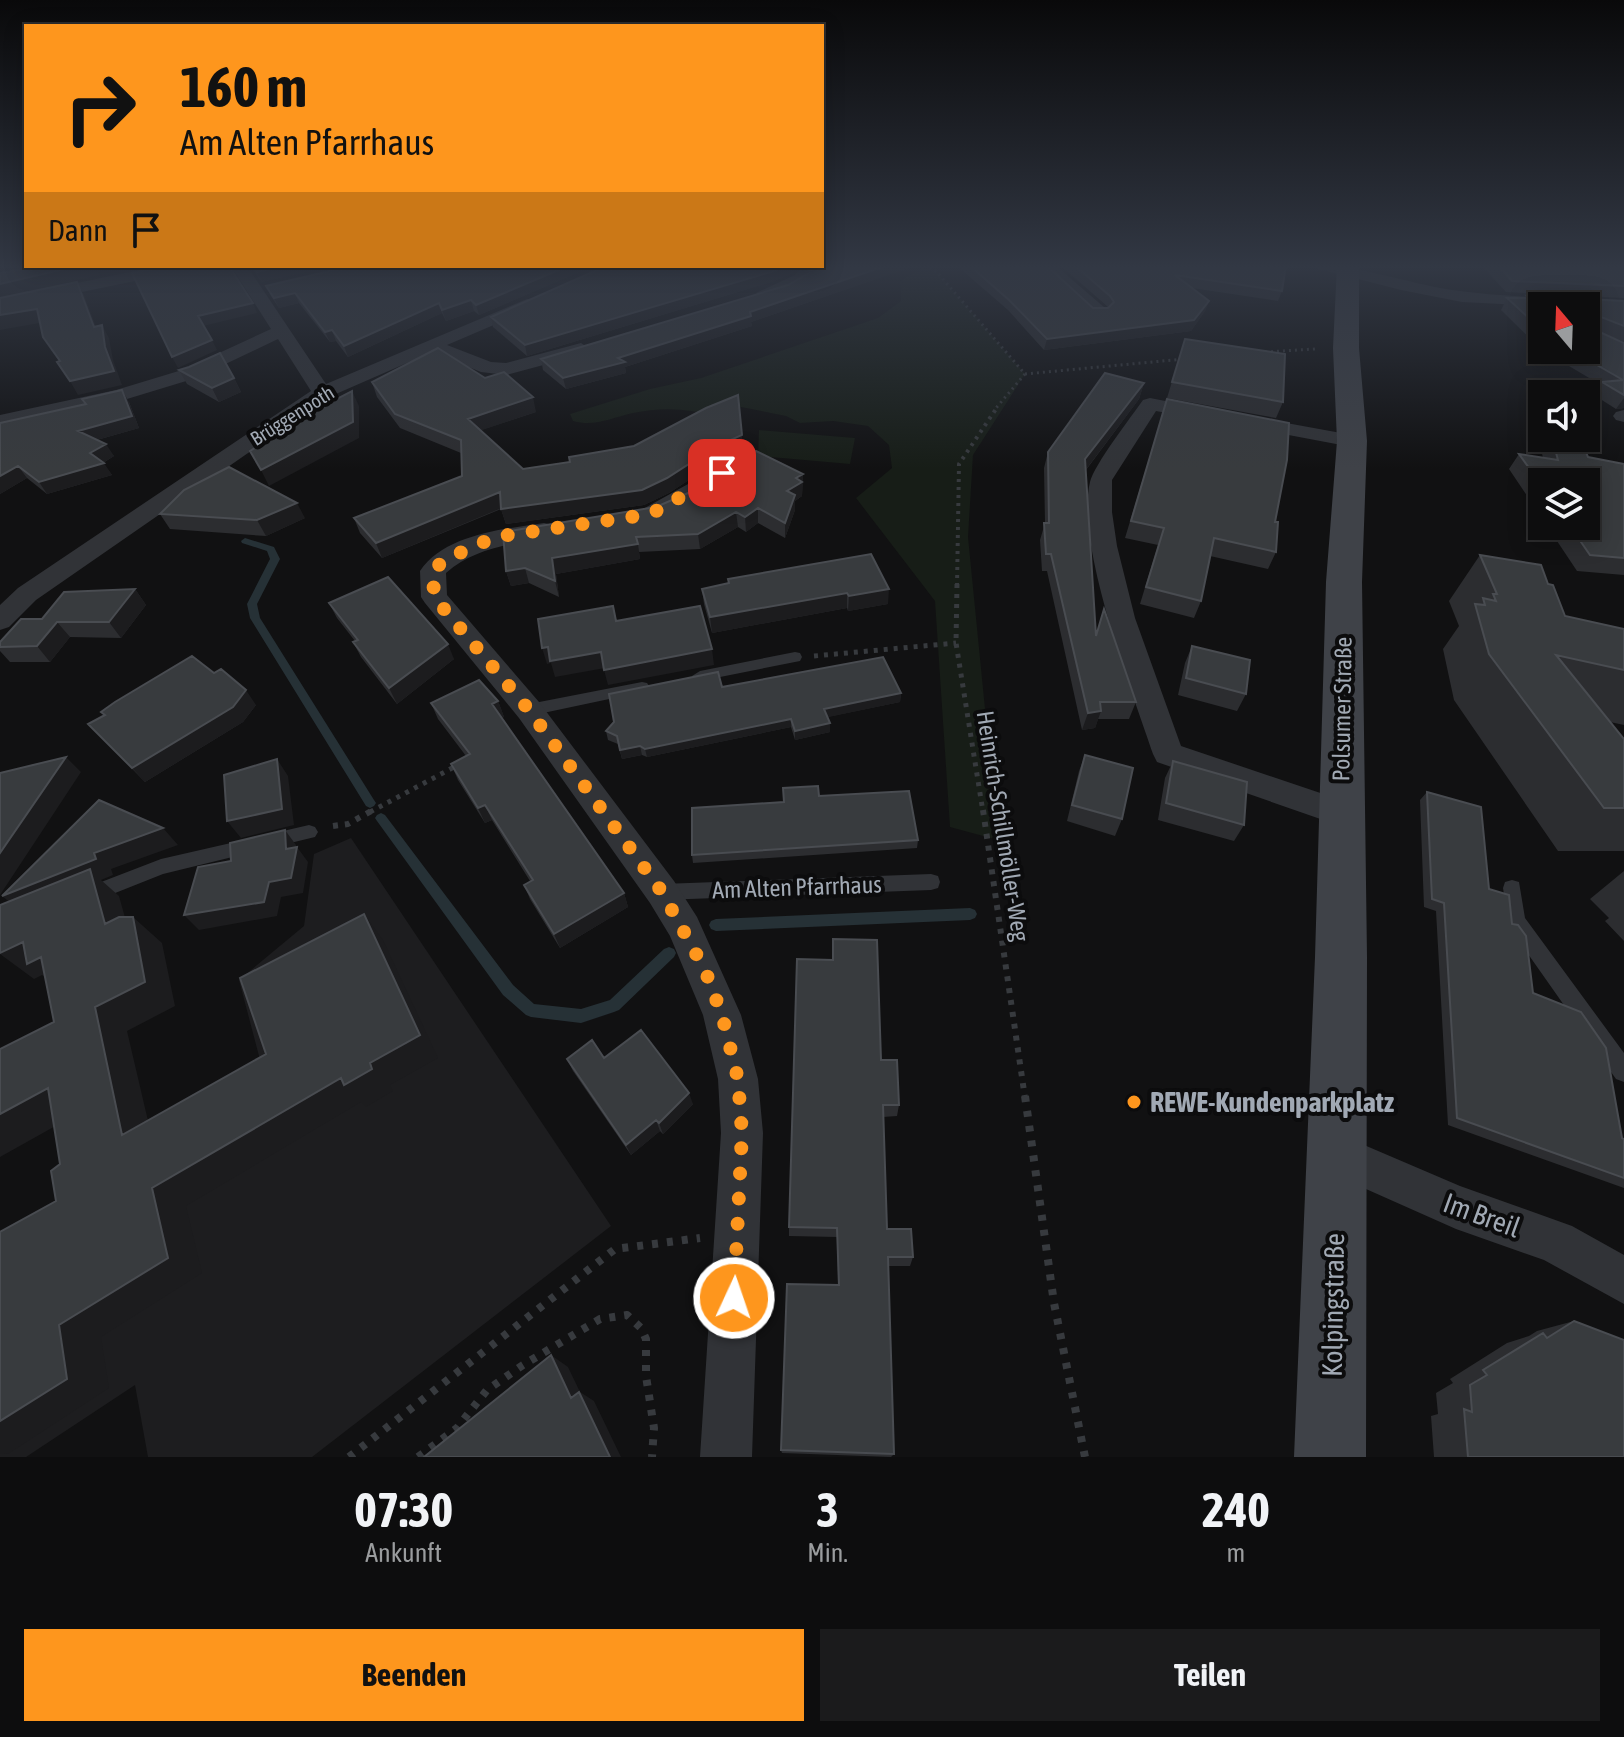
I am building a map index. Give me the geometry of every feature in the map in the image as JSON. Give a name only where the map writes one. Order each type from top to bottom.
[{"type":"main road","name":"Polsumer Straße","points":[[1336,1154],[1344,582],[1352,441],[1345,333]]},
{"type":"main road","name":"Kolpingstraße","points":[[1330,1457],[1336,1154]]},
{"type":"street","points":[[0,421],[120,395],[189,374],[277,333]]},
{"type":"street","points":[[282,333],[322,393]]},
{"type":"street","name":"Brüggenpoth","points":[[0,621],[27,594],[322,393],[458,333]]},
{"type":"street","points":[[430,345],[488,368],[506,369],[598,344]]},
{"type":"street","points":[[1341,813],[1168,754],[1108,569],[1099,494],[1101,480],[1150,404],[1352,441]]},
{"type":"street","points":[[620,518],[651,514],[746,459]]},
{"type":"street","points":[[573,525],[495,537],[444,560],[433,571],[434,597],[529,710],[662,892],[705,970],[722,1015],[738,1079],[742,1133],[726,1457]]},
{"type":"street","name":"Im Breil","points":[[1336,1154],[1456,1207],[1556,1242],[1624,1281]]},
{"type":"lane","points":[[686,679],[795,657]]},
{"type":"lane","points":[[529,710],[654,685]]},
{"type":"lane","points":[[67,905],[161,867],[309,832]]},
{"type":"lane","name":"Am Alten Pfarrhaus","points":[[662,892],[931,882]]},
{"type":"lane","points":[[1512,888],[1516,921],[1624,1071]]},
{"type":"path","points":[[990,333],[1025,374],[1190,359]]},
{"type":"path","points":[[1261,353],[1346,348]]},
{"type":"path","name":"Heinrich-Schillmöller-Weg","points":[[1025,374],[998,405],[959,464],[956,643],[995,885],[1054,1303],[1085,1457]]},
{"type":"path","points":[[795,657],[855,653],[917,643],[956,643]]},
{"type":"path","points":[[309,832],[348,824],[466,761]]},
{"type":"path","points":[[349,1457],[615,1249],[738,1234]]},
{"type":"path","points":[[418,1457],[457,1428],[487,1390],[523,1365],[600,1319],[627,1315],[643,1328],[649,1346],[645,1362],[654,1408],[652,1457]]},
{"type":"shaded area","points":[[834,333],[990,333],[1025,374],[973,455],[968,537],[998,840],[950,827],[935,601],[856,498],[892,468],[889,445],[868,426],[833,421],[800,423],[786,416],[736,406],[714,416],[664,409],[589,423],[573,421],[570,414],[650,389],[701,378]]},
{"type":"shaded area","points":[[759,430],[855,438],[850,464],[758,456]]},
{"type":"shaded area","points":[[351,838],[611,1226],[312,1457],[148,1457],[135,1385],[26,1457],[0,1457],[0,1273],[150,1129],[268,1090],[239,980],[304,926],[314,854]]},
{"type":"building","points":[[42,333],[103,333],[114,371],[70,381]]},
{"type":"building","points":[[161,333],[208,333],[212,340],[172,357]]},
{"type":"building","points":[[334,333],[373,333],[344,346]]},
{"type":"building","points":[[510,333],[565,333],[525,345]]},
{"type":"building","points":[[628,333],[697,333],[618,358],[625,362],[563,378],[541,359]]},
{"type":"building","points":[[1041,333],[1093,333],[1047,339]]},
{"type":"building","points":[[1600,333],[1624,343],[1624,395],[1602,382],[1623,380],[1595,364],[1600,364]]},
{"type":"building","points":[[1185,339],[1285,354],[1283,402],[1172,382]]},
{"type":"building","points":[[438,348],[485,378],[504,372],[533,397],[468,419],[523,469],[570,462],[569,457],[634,446],[706,408],[738,395],[742,435],[717,446],[642,490],[501,509],[500,492],[376,543],[354,518],[462,476],[461,440],[395,414],[372,382]]},
{"type":"building","points":[[220,353],[234,378],[212,388],[179,370],[189,367]]},
{"type":"building","points":[[1105,373],[1144,383],[1085,459],[1096,636],[1104,609],[1136,702],[1100,702],[1101,711],[1088,713],[1051,554],[1046,554],[1044,523],[1049,523],[1048,452]]},
{"type":"building","points":[[122,390],[132,416],[78,431],[106,444],[90,453],[104,463],[39,482],[18,466],[0,476],[0,423],[86,404],[82,399]]},
{"type":"building","points":[[352,391],[353,422],[261,470],[250,451],[296,420]]},
{"type":"building","points":[[1167,399],[1289,423],[1287,460],[1275,522],[1278,522],[1276,552],[1214,538],[1201,601],[1146,587],[1164,528],[1131,521]]},
{"type":"building","points":[[756,451],[803,474],[796,478],[802,482],[787,491],[795,495],[785,523],[758,508],[745,517],[736,512],[698,534],[636,537],[638,544],[552,558],[555,581],[525,568],[506,571],[503,532],[656,507],[695,490]]},
{"type":"building","points":[[1556,452],[1586,452],[1588,457],[1624,464],[1624,558],[1590,555],[1580,540],[1600,540],[1600,468],[1529,468],[1519,454],[1558,460]]},
{"type":"building","points":[[229,467],[297,503],[257,520],[160,514],[184,490]]},
{"type":"building","points":[[871,554],[889,589],[849,596],[847,593],[710,617],[702,589],[729,583],[728,579]]},
{"type":"building","points":[[1480,555],[1541,565],[1565,616],[1624,629],[1624,670],[1556,655],[1624,739],[1624,808],[1604,808],[1489,654],[1475,604],[1485,605],[1483,598],[1496,601],[1493,594],[1497,594]]},
{"type":"building","points":[[388,577],[448,644],[389,688],[353,642],[358,640],[329,603]]},
{"type":"building","points":[[135,589],[109,622],[57,622],[37,646],[0,647],[0,642],[21,619],[42,619],[64,592]]},
{"type":"building","points":[[613,606],[616,621],[700,606],[712,649],[604,670],[601,652],[550,661],[548,647],[542,648],[538,619]]},
{"type":"building","points":[[1192,646],[1250,660],[1246,694],[1186,678]]},
{"type":"building","points":[[192,656],[214,673],[221,669],[246,690],[233,707],[132,768],[88,724],[105,715],[101,712],[115,702]]},
{"type":"building","points":[[883,657],[901,693],[824,709],[830,723],[795,731],[791,719],[645,749],[640,746],[620,750],[617,736],[606,731],[614,722],[609,694],[718,672],[722,687]]},
{"type":"building","points":[[479,680],[498,701],[492,704],[624,893],[554,934],[524,885],[533,880],[485,805],[478,808],[451,764],[470,754],[431,703]]},
{"type":"building","points":[[1085,755],[1133,768],[1122,819],[1072,805]]},
{"type":"building","points":[[66,757],[0,853],[0,773]]},
{"type":"building","points":[[277,759],[282,809],[227,821],[224,775]]},
{"type":"building","points":[[1173,761],[1247,782],[1244,825],[1166,803]]},
{"type":"building","points":[[818,786],[819,796],[909,791],[918,840],[692,855],[692,808],[784,802],[783,788]]},
{"type":"building","points":[[1427,792],[1481,807],[1489,889],[1509,895],[1512,924],[1518,925],[1526,936],[1533,993],[1581,1012],[1606,1048],[1624,1139],[1624,1178],[1457,1118],[1444,903],[1432,899]]},
{"type":"building","points":[[99,800],[163,828],[94,853],[96,859],[2,896]]},
{"type":"building","points":[[285,830],[286,849],[297,847],[291,878],[269,882],[264,902],[184,915],[198,867],[231,861],[230,843]]},
{"type":"building","points":[[90,869],[105,924],[119,917],[133,917],[145,982],[95,1007],[122,1135],[266,1054],[240,978],[364,914],[420,1035],[370,1063],[372,1069],[344,1085],[341,1078],[152,1188],[168,1258],[59,1325],[67,1379],[0,1421],[0,1232],[56,1201],[51,1171],[60,1164],[48,1088],[0,1114],[0,1049],[54,1022],[41,957],[27,964],[23,942],[0,953],[0,905]]},
{"type":"building","points":[[833,939],[877,940],[881,1060],[897,1060],[899,1105],[883,1105],[887,1229],[911,1229],[913,1257],[888,1257],[894,1454],[781,1450],[787,1284],[839,1285],[837,1228],[789,1227],[797,959],[833,960]]},
{"type":"building","points":[[641,1030],[689,1093],[659,1123],[656,1120],[626,1145],[567,1059],[592,1040],[604,1058]]},
{"type":"building","points":[[1574,1321],[1624,1340],[1624,1457],[1468,1457],[1464,1409],[1472,1412],[1470,1385],[1487,1375],[1483,1370],[1543,1333],[1547,1338]]},
{"type":"building","points":[[551,1355],[571,1398],[579,1392],[610,1457],[424,1457]]},
{"type":"waterway","points":[[245,541],[271,549],[275,559],[252,604],[255,618],[370,803]]},
{"type":"waterway","points":[[381,818],[508,990],[531,1010],[581,1016],[614,1005],[669,953]]},
{"type":"waterway","points":[[716,925],[970,914]]},
{"type":"place","name":"REWE-Kundenparkplatz","points":[[1134,1102]]},
{"type":"route","points":[[722,473],[651,514],[495,537],[444,560],[433,571],[434,597],[529,710],[662,892],[705,970],[722,1015],[738,1079],[742,1133],[734,1298]]}]
